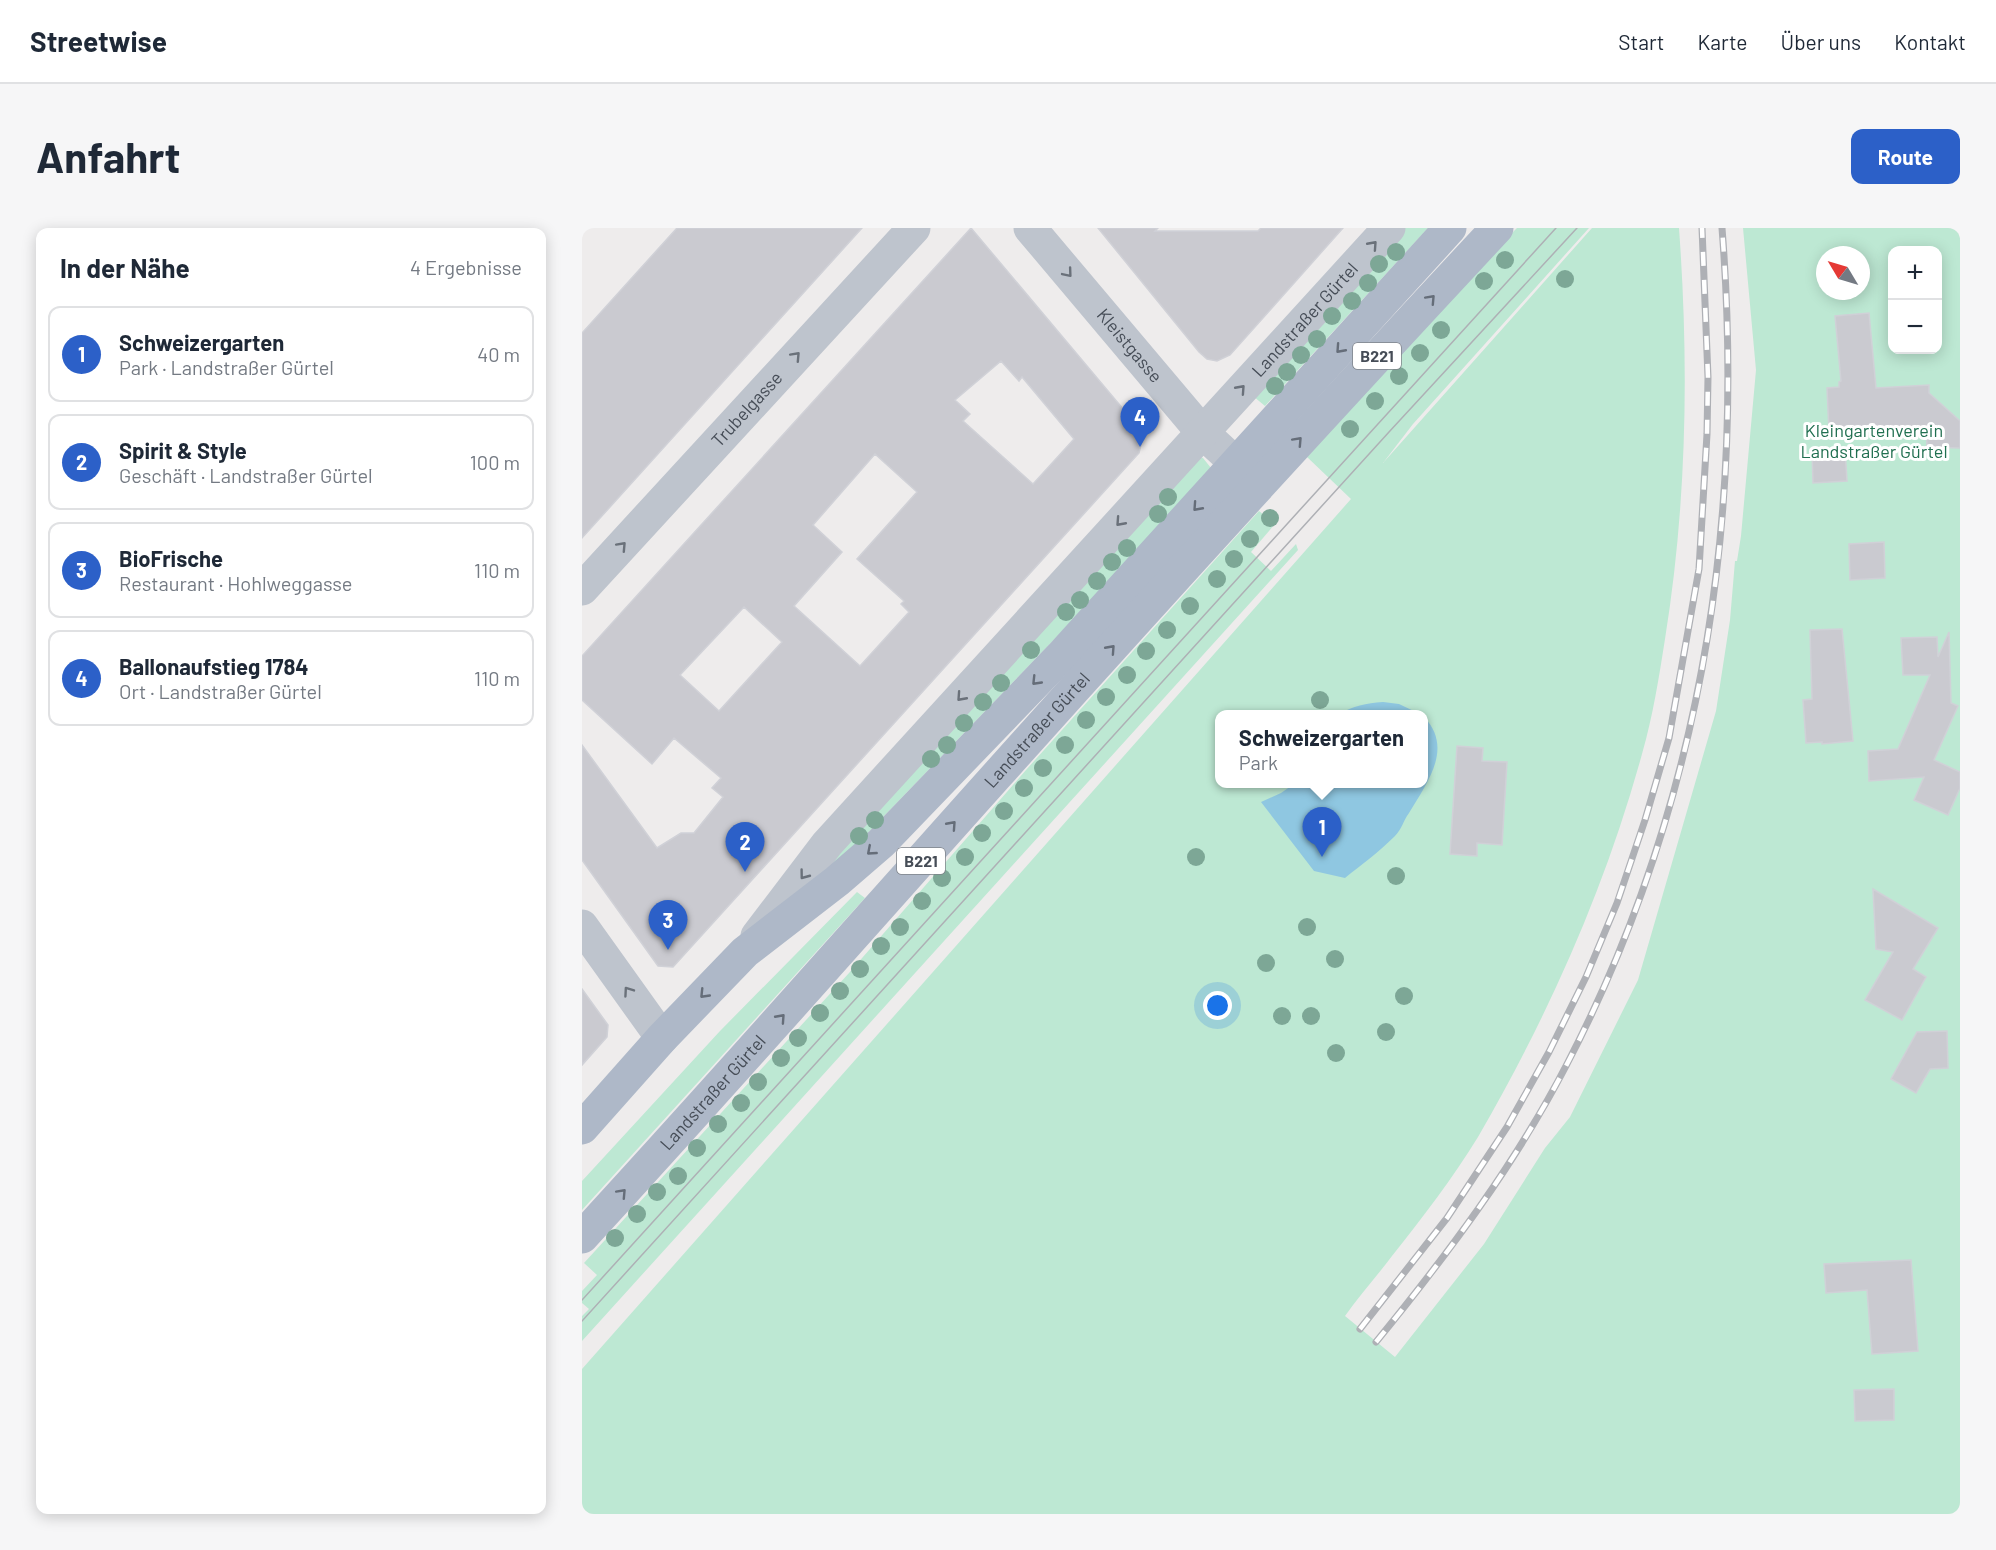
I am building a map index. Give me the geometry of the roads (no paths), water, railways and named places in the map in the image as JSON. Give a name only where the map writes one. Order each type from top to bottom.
[{"type":"main road","name":"Landstraßer Gürtel","points":[[582,1237],[736,1069],[998,774],[1248,475],[1450,228]]},
{"type":"main road","name":"Landstraßer Gürtel","points":[[582,1128],[662,1038],[745,952],[837,881],[881,843],[1061,656],[1248,475],[1497,228]]},
{"type":"street","name":"Trubelgasse","points":[[582,589],[914,228]]},
{"type":"street","name":"Kleistgasse","points":[[1030,228],[1202,432],[1248,475]]},
{"type":"street","name":"Landstraßer Gürtel","points":[[745,952],[827,844],[1389,228]]},
{"type":"street","points":[[582,927],[662,1038]]},
{"type":"water","points":[[1371,703],[1399,704],[1412,710],[1347,710]]},
{"type":"water","points":[[1428,722],[1437,741],[1437,753],[1428,781]]},
{"type":"water","points":[[1288,788],[1424,788],[1397,833],[1345,878],[1314,871],[1261,802]]},
{"type":"tram line","points":[[582,1300],[1556,228]]},
{"type":"tram line","points":[[582,1321],[1577,228]]},
{"type":"railway","points":[[1360,1329],[1447,1218],[1507,1127],[1549,1052],[1586,977],[1617,903],[1645,820],[1669,738],[1699,569],[1708,377],[1702,228]]},
{"type":"railway","points":[[1376,1342],[1479,1208],[1547,1101],[1614,965],[1652,864],[1682,761],[1704,657],[1719,552],[1727,445],[1728,337],[1722,228]]},
{"type":"place","name":"Ballonaufstieg 1784","points":[[1140,447]]},
{"type":"place","name":"Schweizergarten","points":[[1322,857]]},
{"type":"place","name":"Spirit & Style","points":[[745,872]]},
{"type":"place","name":"BioFrische","points":[[668,950]]},
{"type":"park label","name":"Kleingartenverein Landstraßer Gürtel","points":[[1874,441]]}]
